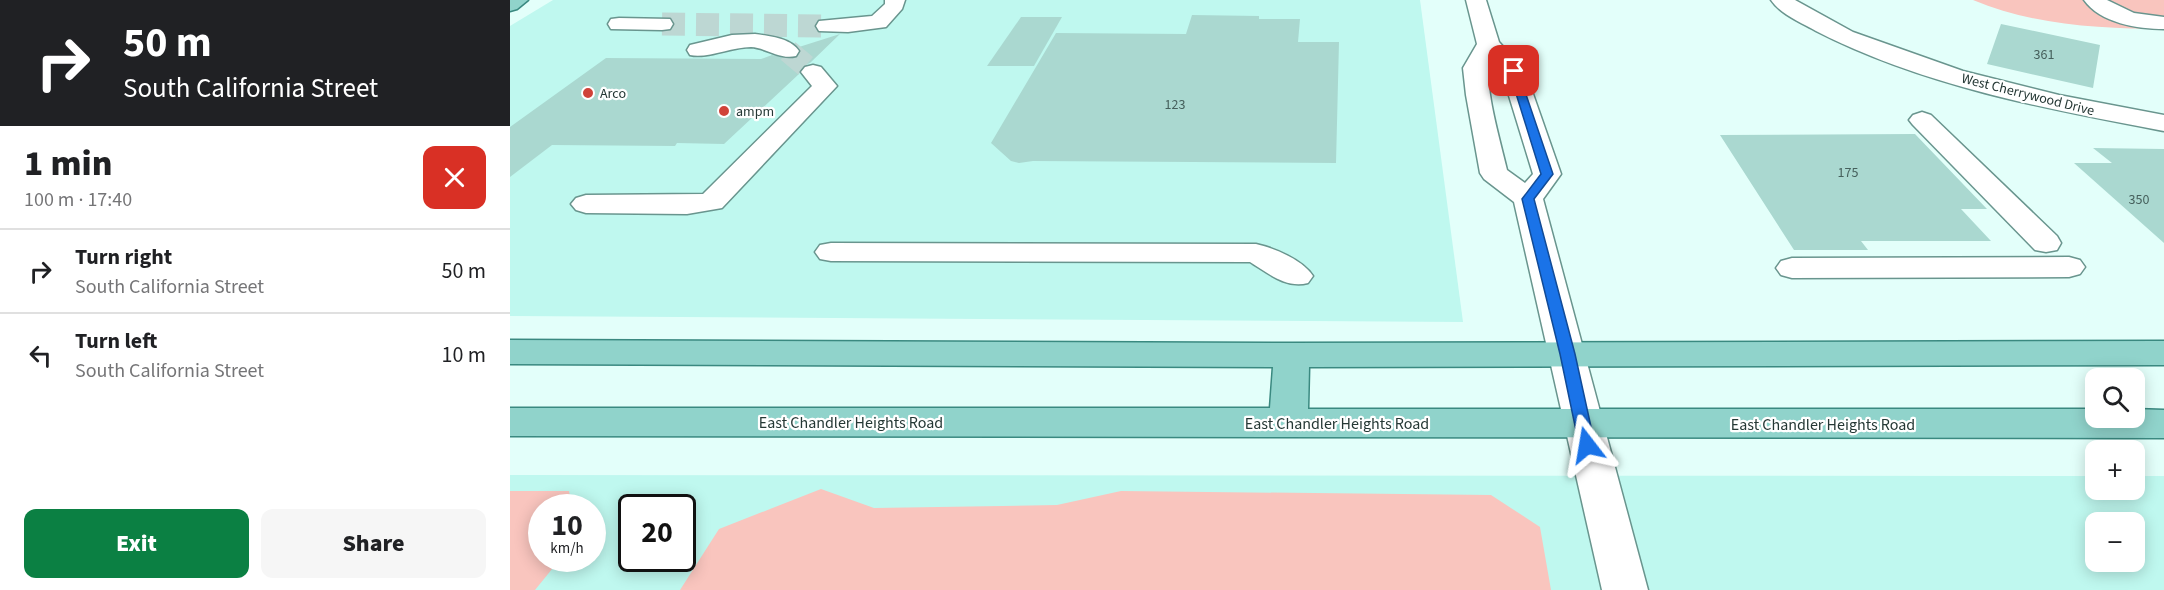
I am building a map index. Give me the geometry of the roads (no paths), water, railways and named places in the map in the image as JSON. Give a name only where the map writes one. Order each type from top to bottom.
[{"type":"main road","points":[[510,5],[518,0]]},
{"type":"main road","points":[[510,352],[1292,355],[2164,353]]},
{"type":"main road","points":[[1288,422],[1292,355]]},
{"type":"main road","name":"East Chandler Heights Road","points":[[510,422],[2164,423]]},
{"type":"street","points":[[1476,0],[1488,44],[1514,71],[1547,174],[1528,199]]},
{"type":"street","name":"West Cherrywood Drive","points":[[1781,0],[1799,13],[1846,38],[1928,69],[2059,104],[2164,123]]},
{"type":"street","points":[[2094,0],[2109,12],[2119,16],[2164,23]]},
{"type":"street","points":[[827,26],[878,22],[898,2]]},
{"type":"street","points":[[619,24],[662,24]]},
{"type":"street","points":[[698,50],[726,41],[758,41],[776,43],[788,51]]},
{"type":"street","points":[[1488,44],[1475,68],[1494,173],[1528,199],[1625,590]]},
{"type":"street","points":[[586,204],[687,205],[712,202],[825,86],[813,72]]},
{"type":"street","points":[[1922,120],[2046,243]]},
{"type":"street","points":[[1484,126],[1533,127]]},
{"type":"street","points":[[831,252],[1256,253],[1297,276]]},
{"type":"street","points":[[1792,268],[2069,267]]},
{"type":"tunnel","points":[[662,24],[827,26]]},
{"type":"tunnel","points":[[788,51],[813,72]]},
{"type":"place","name":"Arco","points":[[588,93]]},
{"type":"place","name":"ampm","points":[[724,111]]}]
